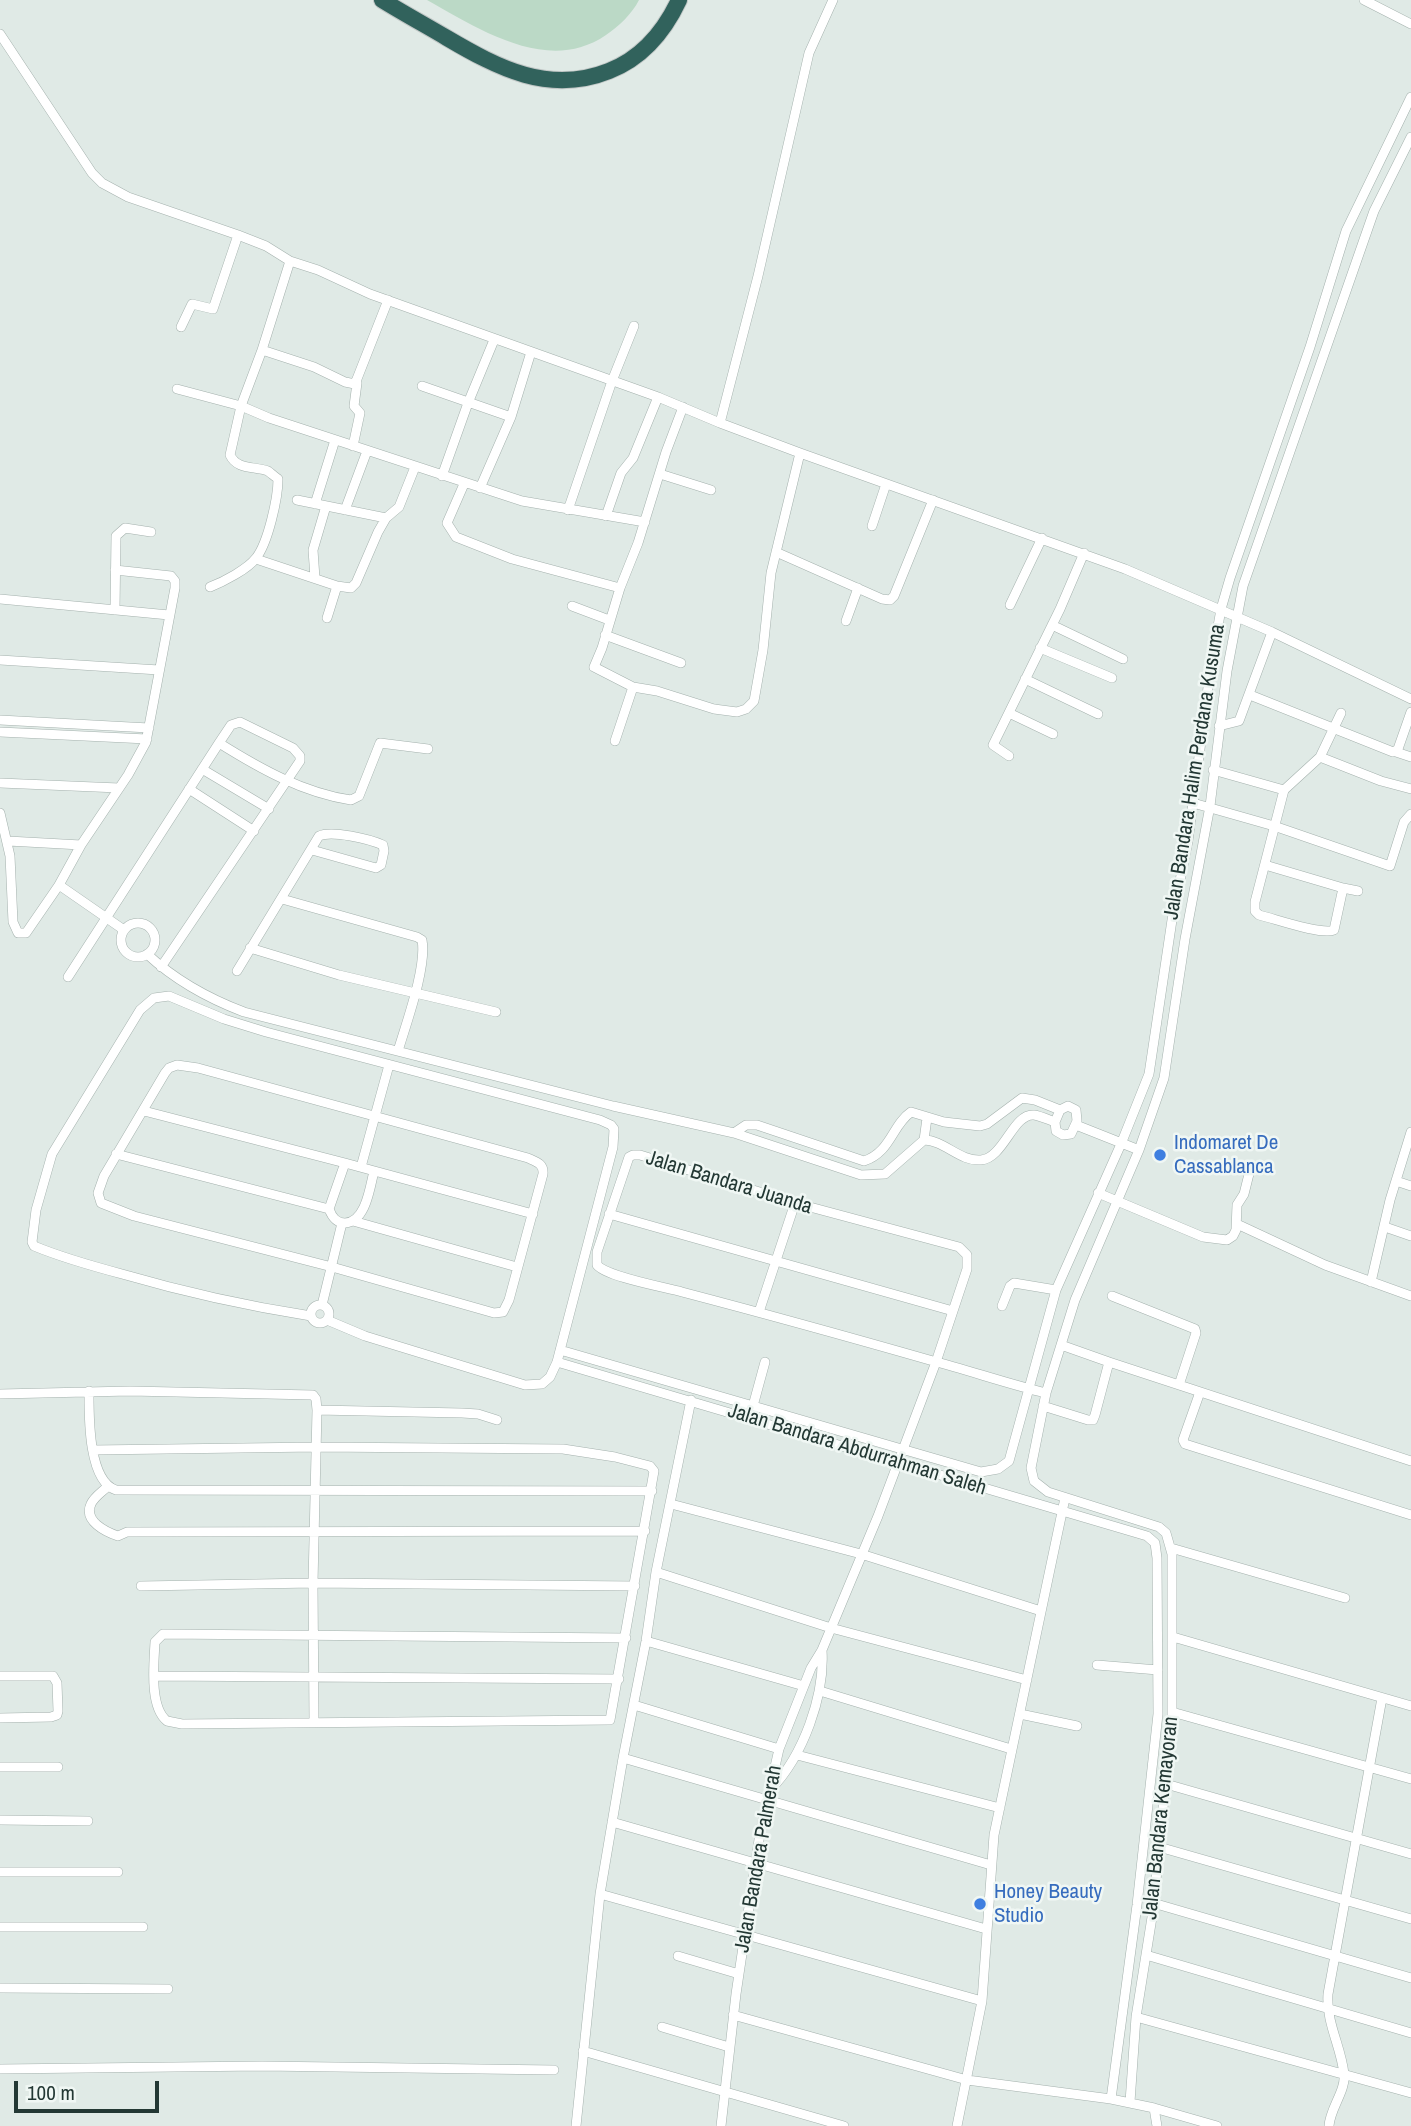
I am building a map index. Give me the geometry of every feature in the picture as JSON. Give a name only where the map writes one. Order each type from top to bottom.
[{"type":"highway","points":[[382,0],[486,61],[533,79],[550,81],[600,75],[628,61],[659,34],[680,0]]},
{"type":"street","points":[[720,423],[758,276],[809,53],[833,0]]},
{"type":"street","points":[[1364,0],[1411,24]]},
{"type":"street","points":[[0,34],[92,173],[102,183],[128,197],[238,235],[266,246],[290,261],[494,340],[658,397],[800,453],[1084,553],[1272,632],[1411,699]]},
{"type":"street","name":"Jalan Bandara Halim Perdana Kusuma","points":[[1012,1456],[1056,1290],[1117,1142],[1149,1074],[1221,610],[1346,232],[1411,97]]},
{"type":"street","name":"Jalan Bandara Halim Perdana Kusuma","points":[[1065,1498],[1040,1487],[1032,1478],[1031,1468],[1043,1406],[1075,1300],[1139,1150],[1164,1078],[1209,806],[1236,616],[1243,586],[1374,211],[1411,137]]},
{"type":"street","points":[[181,327],[192,304],[213,309],[238,235]]},
{"type":"street","points":[[210,587],[224,582],[256,559],[271,519],[278,478],[268,471],[239,465],[231,460],[230,455],[241,406],[290,261]]},
{"type":"street","points":[[353,446],[360,413],[354,406],[357,383],[388,300]]},
{"type":"street","points":[[568,510],[612,381],[634,326]]},
{"type":"street","points":[[442,476],[494,340]]},
{"type":"street","points":[[262,350],[314,367],[349,384],[357,383]]},
{"type":"street","points":[[480,488],[511,417],[531,352]]},
{"type":"street","points":[[422,386],[511,417]]},
{"type":"street","points":[[177,389],[241,406],[464,484],[522,501],[645,522]]},
{"type":"street","points":[[606,516],[620,475],[633,458],[658,397]]},
{"type":"street","points":[[682,407],[594,667],[633,687],[657,691],[714,709],[737,712],[746,709],[754,701],[763,650],[771,573],[800,453]]},
{"type":"street","points":[[315,504],[335,440]]},
{"type":"street","points":[[345,510],[367,451]]},
{"type":"street","points":[[256,559],[337,586],[351,588],[356,583],[386,518],[399,507],[415,467]]},
{"type":"street","points":[[660,474],[711,490]]},
{"type":"street","points":[[464,484],[447,523],[456,537],[512,559],[620,588]]},
{"type":"street","points":[[872,526],[886,484]]},
{"type":"street","points":[[1257,495],[1273,501]]},
{"type":"street","points":[[776,552],[886,600],[894,596],[933,499]]},
{"type":"street","points":[[297,500],[386,518]]},
{"type":"street","points":[[315,578],[313,553],[326,506]]},
{"type":"street","points":[[115,610],[116,540],[120,531],[125,528],[151,532]]},
{"type":"street","points":[[1010,606],[1042,538]]},
{"type":"street","points":[[1010,756],[993,746],[1084,553]]},
{"type":"street","points":[[0,813],[8,841],[13,877],[13,922],[18,933],[26,933],[59,885],[147,739],[175,588],[173,577],[115,570]]},
{"type":"street","points":[[327,618],[337,586]]},
{"type":"street","points":[[846,621],[858,588]]},
{"type":"street","points":[[0,599],[169,615]]},
{"type":"street","points":[[572,606],[609,620]]},
{"type":"street","points":[[1052,625],[1123,659]]},
{"type":"street","points":[[1219,726],[1239,721],[1272,632]]},
{"type":"street","points":[[605,635],[681,663]]},
{"type":"street","points":[[1040,648],[1112,678]]},
{"type":"street","points":[[0,660],[159,670]]},
{"type":"street","points":[[1025,679],[1098,714]]},
{"type":"street","points":[[615,741],[633,687]]},
{"type":"street","points":[[1250,695],[1334,730],[1411,757]]},
{"type":"street","points":[[1396,752],[1411,712]]},
{"type":"street","points":[[1009,713],[1053,734]]},
{"type":"street","points":[[1341,713],[1320,757],[1283,790],[1254,906],[1255,911],[1259,915],[1332,931],[1336,925],[1343,888]]},
{"type":"street","points":[[0,720],[149,728]]},
{"type":"street","points":[[68,977],[219,743],[233,723],[240,722],[293,748],[300,756],[300,761],[161,967]]},
{"type":"street","points":[[56,724],[56,735]]},
{"type":"street","points":[[0,732],[147,739]]},
{"type":"street","points":[[219,743],[254,765],[288,781],[354,800],[359,796],[380,743],[428,749]]},
{"type":"street","points":[[1320,757],[1381,781],[1411,789]]},
{"type":"street","points":[[202,769],[269,809]]},
{"type":"street","points":[[1213,770],[1283,790]]},
{"type":"street","points":[[0,783],[119,788]]},
{"type":"street","points":[[190,789],[254,831]]},
{"type":"street","points":[[1193,803],[1274,826],[1390,866],[1404,822],[1411,814]]},
{"type":"street","points":[[237,971],[319,836],[332,833],[375,842],[383,845],[384,850],[381,865],[376,868],[312,850]]},
{"type":"street","points":[[8,841],[81,845]]},
{"type":"street","points":[[1265,865],[1358,891]]},
{"type":"street","points":[[59,885],[124,930]]},
{"type":"street","points":[[282,899],[420,938],[423,949],[415,993],[398,1051]]},
{"type":"street","points":[[138,923],[152,930],[154,946],[147,954],[136,957],[126,951],[121,941],[128,926],[138,923]]},
{"type":"street","points":[[250,948],[339,975],[496,1012]]},
{"type":"street","points":[[147,954],[189,988],[244,1012],[613,1106],[734,1133],[861,1175],[885,1174],[924,1140],[927,1118]]},
{"type":"street","points":[[311,1316],[245,1306],[157,1284],[81,1263],[34,1246],[31,1235],[52,1154],[141,1010],[154,998],[169,996],[224,1019],[600,1120],[614,1129],[613,1147],[557,1362],[550,1377],[542,1384],[526,1385],[365,1336],[327,1320],[320,1323],[314,1321],[311,1316],[313,1308],[322,1305]]},
{"type":"street","points":[[184,1065],[375,1116],[538,1162],[542,1166],[543,1174],[533,1214],[506,1307],[500,1313],[134,1216],[106,1206],[99,1200],[98,1193],[103,1176],[170,1068],[184,1065]]},
{"type":"street","points":[[361,1167],[389,1065]]},
{"type":"street","points":[[861,1175],[864,1161],[883,1149],[908,1114],[914,1112],[927,1118],[984,1125],[1021,1098],[1035,1100],[1060,1110]]},
{"type":"street","points":[[1068,1106],[1078,1115],[1076,1125],[1071,1133],[1065,1136],[1056,1131],[1055,1122],[1060,1110],[1068,1106]]},
{"type":"street","points":[[144,1111],[533,1214]]},
{"type":"street","points":[[924,1140],[933,1141],[972,1159],[982,1160],[989,1158],[1001,1147],[1024,1118],[1033,1115],[1055,1122]]},
{"type":"street","points":[[734,1133],[746,1125],[755,1124],[864,1161]]},
{"type":"street","points":[[1076,1125],[1139,1150]]},
{"type":"street","points":[[1368,1282],[1385,1227],[1395,1181],[1410,1138]]},
{"type":"street","points":[[116,1154],[329,1209],[335,1220],[342,1223],[353,1221],[360,1216],[374,1171]]},
{"type":"street","name":"Jalan Bandara Juanda","points":[[903,1449],[936,1362],[953,1311],[968,1259],[964,1251],[959,1247],[795,1203],[633,1155],[628,1159],[597,1252],[597,1265],[600,1269],[759,1312],[936,1362],[1029,1389],[1046,1393]]},
{"type":"street","points":[[329,1209],[345,1163]]},
{"type":"street","points":[[1098,1193],[1213,1240],[1227,1240],[1233,1236],[1237,1224],[1237,1205],[1244,1194],[1249,1174]]},
{"type":"street","points":[[1395,1181],[1411,1186]]},
{"type":"street","points":[[759,1312],[795,1203]]},
{"type":"street","points":[[609,1214],[953,1311]]},
{"type":"street","points":[[353,1221],[517,1267]]},
{"type":"street","points":[[322,1305],[342,1223]]},
{"type":"street","points":[[1237,1224],[1339,1270],[1411,1296]]},
{"type":"street","points":[[1385,1227],[1411,1236]]},
{"type":"street","points":[[1002,1306],[1010,1286],[1014,1283],[1056,1290]]},
{"type":"street","points":[[1112,1296],[1195,1329],[1179,1385]]},
{"type":"street","points":[[322,1305],[329,1311],[327,1320]]},
{"type":"street","points":[[1061,1345],[1411,1461]]},
{"type":"street","name":"Jalan Bandara Abdurrahman Saleh","points":[[560,1350],[981,1472],[998,1469],[1012,1456]]},
{"type":"street","name":"Jalan Bandara Abdurrahman Saleh","points":[[557,1362],[1147,1536],[1155,1543]]},
{"type":"street","points":[[753,1406],[765,1362]]},
{"type":"street","points":[[1043,1406],[1093,1420],[1109,1362]]},
{"type":"street","points":[[89,1391],[93,1450],[99,1474],[107,1487],[122,1491],[652,1491]]},
{"type":"street","points":[[0,1394],[89,1391],[307,1393],[315,1396],[317,1447],[313,1583],[314,1723]]},
{"type":"street","points":[[1200,1392],[1183,1440],[1185,1444],[1411,1515]]},
{"type":"street","points":[[576,2126],[600,1894],[656,1572],[691,1400]]},
{"type":"street","points":[[317,1410],[454,1412],[478,1414],[497,1420]]},
{"type":"street","points":[[93,1450],[317,1447],[581,1450],[650,1466],[655,1475],[612,1716],[608,1721],[171,1722],[163,1719],[158,1710],[154,1676],[155,1642],[163,1634],[626,1637]]},
{"type":"street","name":"Jalan Bandara Palmerah","points":[[721,2126],[738,1974],[755,1863],[779,1749],[903,1449]]},
{"type":"street","points":[[977,1486],[981,1472]]},
{"type":"street","points":[[107,1487],[92,1501],[90,1517],[106,1532],[118,1536],[127,1532],[315,1530],[645,1531]]},
{"type":"street","points":[[957,2126],[982,2001],[991,1865],[1000,1808],[1065,1498],[1159,1527],[1166,1533],[1155,1543]]},
{"type":"street","points":[[671,1504],[861,1554],[1041,1611]]},
{"type":"street","name":"Jalan Bandara Kemayoran","points":[[1130,2102],[1136,2017],[1153,1903],[1172,1712],[1171,1548],[1166,1533]]},
{"type":"street","name":"Jalan Bandara Kemayoran","points":[[1111,2098],[1138,1905],[1158,1714],[1155,1543]]},
{"type":"street","points":[[1171,1548],[1345,1598]]},
{"type":"street","points":[[656,1572],[831,1628],[1027,1680]]},
{"type":"street","points":[[141,1586],[313,1583],[635,1586]]},
{"type":"street","points":[[1173,1637],[1411,1706]]},
{"type":"street","points":[[646,1641],[804,1685]]},
{"type":"street","points":[[771,1789],[797,1755],[820,1690],[822,1650]]},
{"type":"street","points":[[1097,1665],[1158,1670]]},
{"type":"street","points":[[0,1676],[52,1676],[57,1683],[58,1711],[57,1715],[51,1717],[0,1718]]},
{"type":"street","points":[[154,1676],[619,1679]]},
{"type":"street","points":[[820,1690],[1011,1749]]},
{"type":"street","points":[[1329,2126],[1332,2109],[1345,2075],[1327,2009],[1382,1698]]},
{"type":"street","points":[[634,1705],[779,1749]]},
{"type":"street","points":[[1172,1712],[1411,1779]]},
{"type":"street","points":[[1020,1714],[1077,1726]]},
{"type":"street","points":[[797,1755],[1000,1808]]},
{"type":"street","points":[[623,1758],[991,1865]]},
{"type":"street","points":[[0,1767],[58,1767]]},
{"type":"street","points":[[1166,1784],[1411,1854]]},
{"type":"street","points":[[0,1821],[88,1821]]},
{"type":"street","points":[[612,1822],[986,1929]]},
{"type":"street","points":[[1159,1847],[1411,1919]]},
{"type":"street","points":[[0,1872],[118,1872]]},
{"type":"street","points":[[600,1894],[982,2001]]},
{"type":"street","points":[[1153,1903],[1411,1978]]},
{"type":"street","points":[[0,1927],[143,1927]]},
{"type":"street","points":[[1146,1955],[1411,2033]]},
{"type":"street","points":[[678,1956],[738,1974]]},
{"type":"street","points":[[0,1988],[168,1989]]},
{"type":"street","points":[[733,2015],[967,2080],[1111,2098],[1217,2126]]},
{"type":"street","points":[[1136,2017],[1408,2092],[1411,2104]]},
{"type":"street","points":[[662,2026],[729,2047]]},
{"type":"street","points":[[583,2051],[844,2126]]},
{"type":"street","points":[[0,2069],[262,2066],[554,2070]]},
{"type":"street","points":[[1154,2108],[1157,2126]]},
{"type":"green space","points":[[427,0],[639,0],[625,19],[606,35],[584,46],[561,50],[538,49],[514,43],[491,34]]},
{"type":"place","name":"Indomaret De Cassablanca","points":[[1160,1155]]},
{"type":"place","name":"Honey Beauty Studio","points":[[980,1904]]}]
